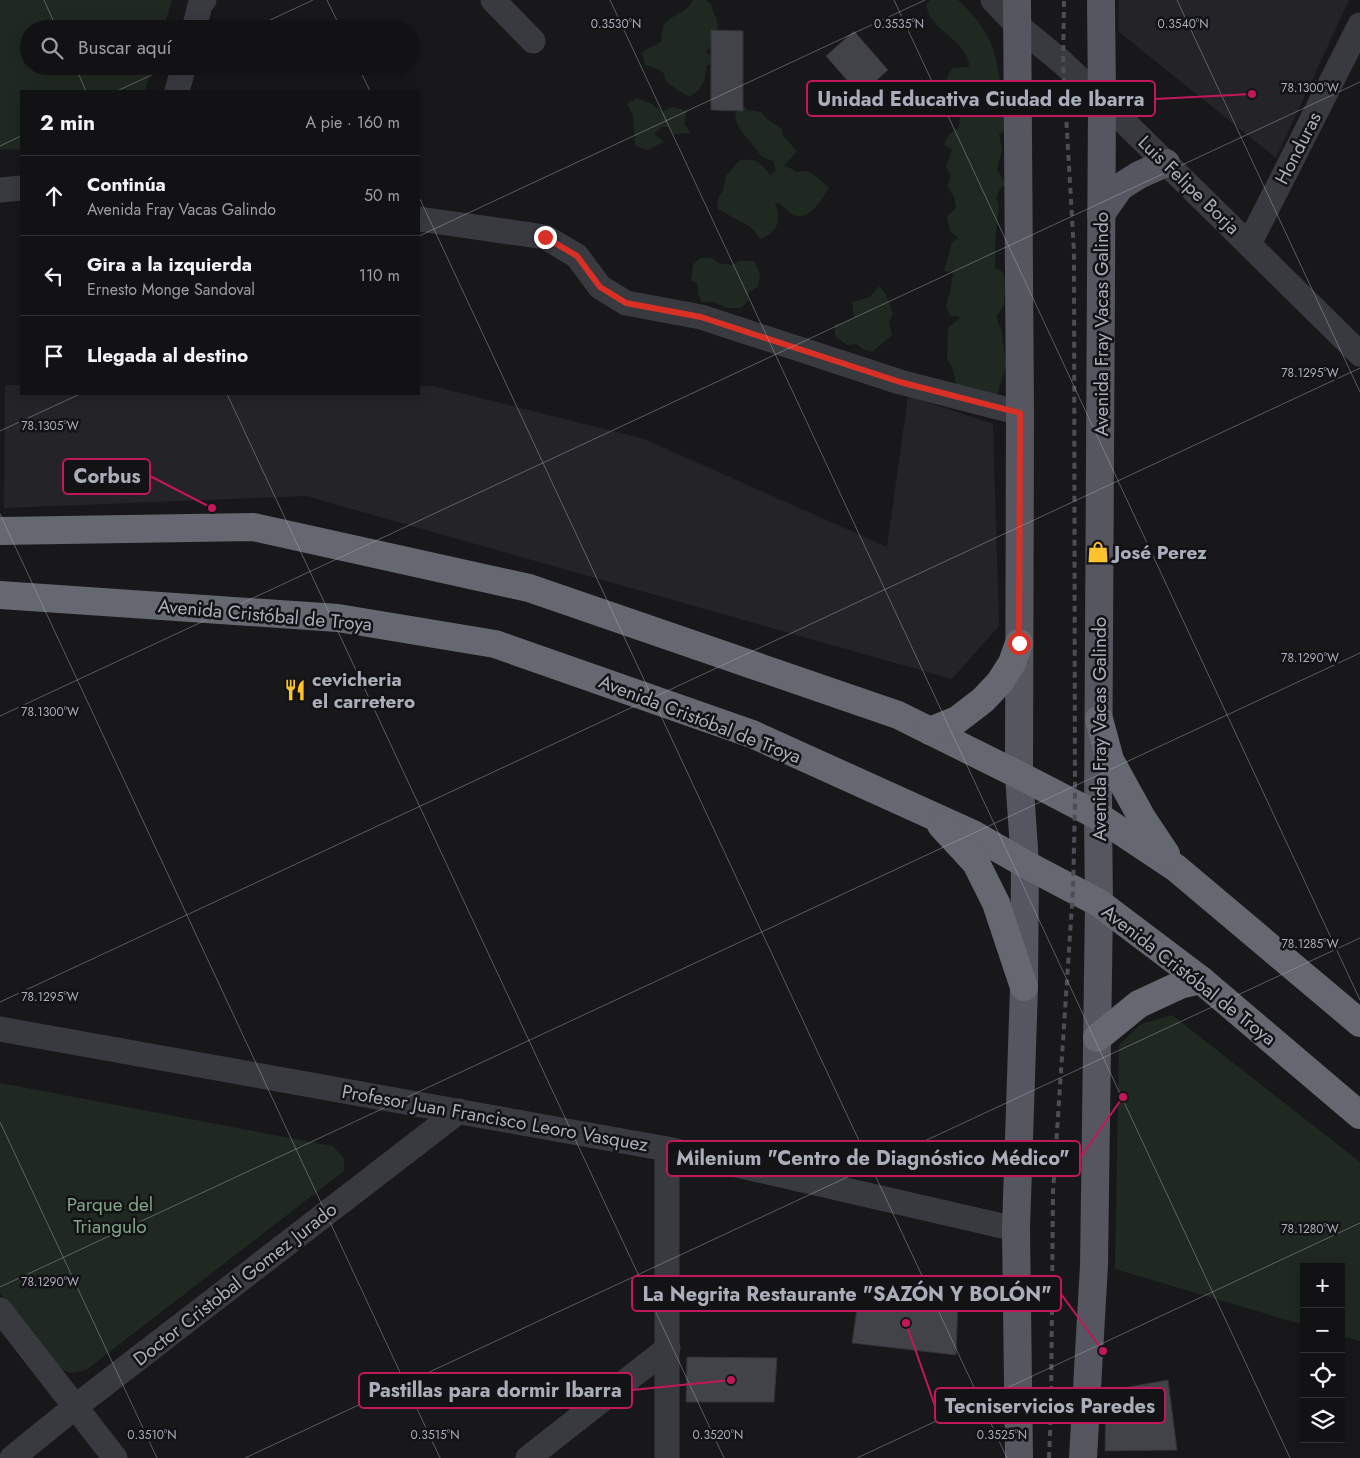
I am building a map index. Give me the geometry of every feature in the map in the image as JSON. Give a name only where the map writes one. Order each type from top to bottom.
[{"type":"highway","points":[[0,531],[253,527],[529,588],[898,715],[1098,816],[1176,868],[1360,1023]]},
{"type":"highway","name":"Avenida Cristóbal de Troya","points":[[0,595],[338,618],[495,644],[752,734],[972,834],[1099,903],[1201,980],[1360,1115]]},
{"type":"highway","points":[[930,731],[957,720],[983,700],[1000,682],[1012,663],[1019,643]]},
{"type":"highway","points":[[1099,719],[1110,760],[1142,818],[1176,868]]},
{"type":"highway","points":[[931,815],[976,863],[996,903],[1024,987]]},
{"type":"highway","points":[[1097,1038],[1139,1004],[1180,985],[1201,980]]},
{"type":"main road","name":"Avenida Fray Vacas Galindo","points":[[1083,1458],[1094,1265],[1099,903],[1102,100],[1100,0]]},
{"type":"main road","points":[[1017,12],[1020,413],[1019,775],[1025,864],[1024,987],[1016,1228],[1019,1458]]},
{"type":"main road","points":[[1101,214],[1120,187],[1139,175],[1166,163]]},
{"type":"street","points":[[196,20],[200,5],[204,0]]},
{"type":"street","points":[[494,0],[534,42]]},
{"type":"street","name":"Luis Felipe Borja","points":[[993,0],[1017,12],[1063,63],[1360,354]]},
{"type":"street","name":"Honduras","points":[[1249,244],[1360,25]]},
{"type":"street","points":[[177,90],[181,75]]},
{"type":"street","points":[[0,190],[20,188]]},
{"type":"street","points":[[420,219],[545,237],[577,256],[600,287],[626,303],[701,317],[900,382],[1020,413]]},
{"type":"street","name":"Profesor Juan Francisco Leoro Vasquez","points":[[0,1029],[667,1149],[1016,1228]]},
{"type":"street","name":"Doctor Cristobal Gomez Jurado","points":[[12,1458],[75,1407],[459,1111]]},
{"type":"street","points":[[667,1149],[667,1458]]},
{"type":"street","points":[[0,1310],[115,1458]]},
{"type":"street","points":[[528,1458],[668,1348]]},
{"type":"shaded area","points":[[1119,0],[1349,0],[1276,158],[1118,31]]},
{"type":"shaded area","points":[[5,385],[20,385],[20,395],[420,395],[420,386],[432,386],[644,439],[887,547],[908,396],[993,424],[999,626],[952,679],[306,496],[4,508]]},
{"type":"green space","points":[[0,0],[172,0],[166,20],[20,20],[20,75],[149,75],[145,90],[20,90],[20,150],[0,149]]},
{"type":"green space","points":[[693,0],[706,0],[710,3],[718,24],[716,44],[705,51],[716,61],[706,66],[702,84],[689,97],[666,82],[663,72],[645,65],[642,52],[661,42],[665,24],[687,8]]},
{"type":"green space","points":[[930,0],[958,0],[974,17],[991,44],[1005,91],[1007,130],[999,134],[1002,150],[997,169],[1006,184],[1000,189],[996,198],[999,206],[995,240],[995,268],[1003,272],[1006,284],[1004,305],[996,317],[1002,332],[1006,366],[996,398],[967,393],[956,383],[952,367],[947,359],[948,328],[961,317],[951,316],[946,306],[953,272],[944,271],[952,243],[958,238],[950,231],[947,217],[956,208],[954,197],[947,186],[951,176],[946,167],[952,149],[944,145],[949,135],[959,127],[960,113],[967,105],[946,89],[947,77],[952,68],[970,67],[968,59],[956,42],[930,17],[926,5]]},
{"type":"green space","points":[[637,98],[652,104],[662,112],[673,107],[687,111],[684,124],[691,133],[673,134],[670,127],[662,127],[654,134],[664,142],[647,150],[635,145],[633,115],[627,104]]},
{"type":"green space","points":[[738,102],[748,110],[761,112],[768,120],[782,129],[783,136],[797,151],[784,166],[796,172],[810,173],[829,188],[814,209],[804,215],[792,214],[775,203],[778,215],[777,225],[771,233],[760,239],[752,228],[718,209],[717,201],[724,188],[726,176],[740,160],[758,162],[770,175],[776,171],[773,161],[761,155],[738,125],[736,109]]},
{"type":"green space","points":[[700,258],[712,258],[718,263],[732,265],[739,261],[754,261],[760,274],[758,286],[748,293],[748,301],[741,308],[727,308],[713,302],[701,302],[698,284],[691,280],[693,265]]},
{"type":"green space","points":[[879,286],[886,295],[893,313],[889,322],[892,335],[872,352],[856,344],[847,345],[835,336],[835,324],[854,318],[852,302],[870,297]]},
{"type":"green space","points":[[1172,1015],[1360,1162],[1360,1341],[1345,1337],[1345,1263],[1300,1263],[1300,1324],[1115,1269],[1119,1045],[1141,1024]]},
{"type":"green space","name":"Parque del Triangulo","points":[[0,1083],[332,1146],[344,1158],[344,1171],[86,1370],[71,1373],[57,1368],[0,1293]]},
{"type":"building","points":[[711,30],[743,31],[743,111],[711,110]]},
{"type":"building","points":[[854,31],[888,70],[860,95],[826,56]]},
{"type":"building","points":[[860,1288],[958,1303],[956,1355],[852,1343]]},
{"type":"building","points":[[687,1357],[777,1358],[774,1402],[686,1402]]},
{"type":"building","points":[[1168,1380],[1177,1450],[1105,1451],[1106,1391]]},
{"type":"railway","points":[[1049,1458],[1053,1192],[1073,890],[1075,804],[1074,252],[1063,63],[1064,0]]},
{"type":"place","name":"Unidad Educativa Ciudad de Ibarra","points":[[1252,94]]},
{"type":"place","name":"Corbus","points":[[212,508]]},
{"type":"place","name":"José Perez","points":[[1098,552]]},
{"type":"place","name":"cevicheria el carretero","points":[[295,690]]},
{"type":"place","name":"Milenium \"Centro de Diagnóstico Médico\"","points":[[1123,1097]]},
{"type":"place","name":"Tecniservicios Paredes","points":[[906,1323]]},
{"type":"place","name":"La Negrita Restaurante \"SAZÓN Y BOLÓN\"","points":[[1103,1351]]},
{"type":"place","name":"Pastillas para dormir Ibarra","points":[[731,1380]]},
{"type":"route","points":[[545,237],[577,256],[600,287],[626,303],[701,317],[900,382],[1020,413],[1019,643]]}]
